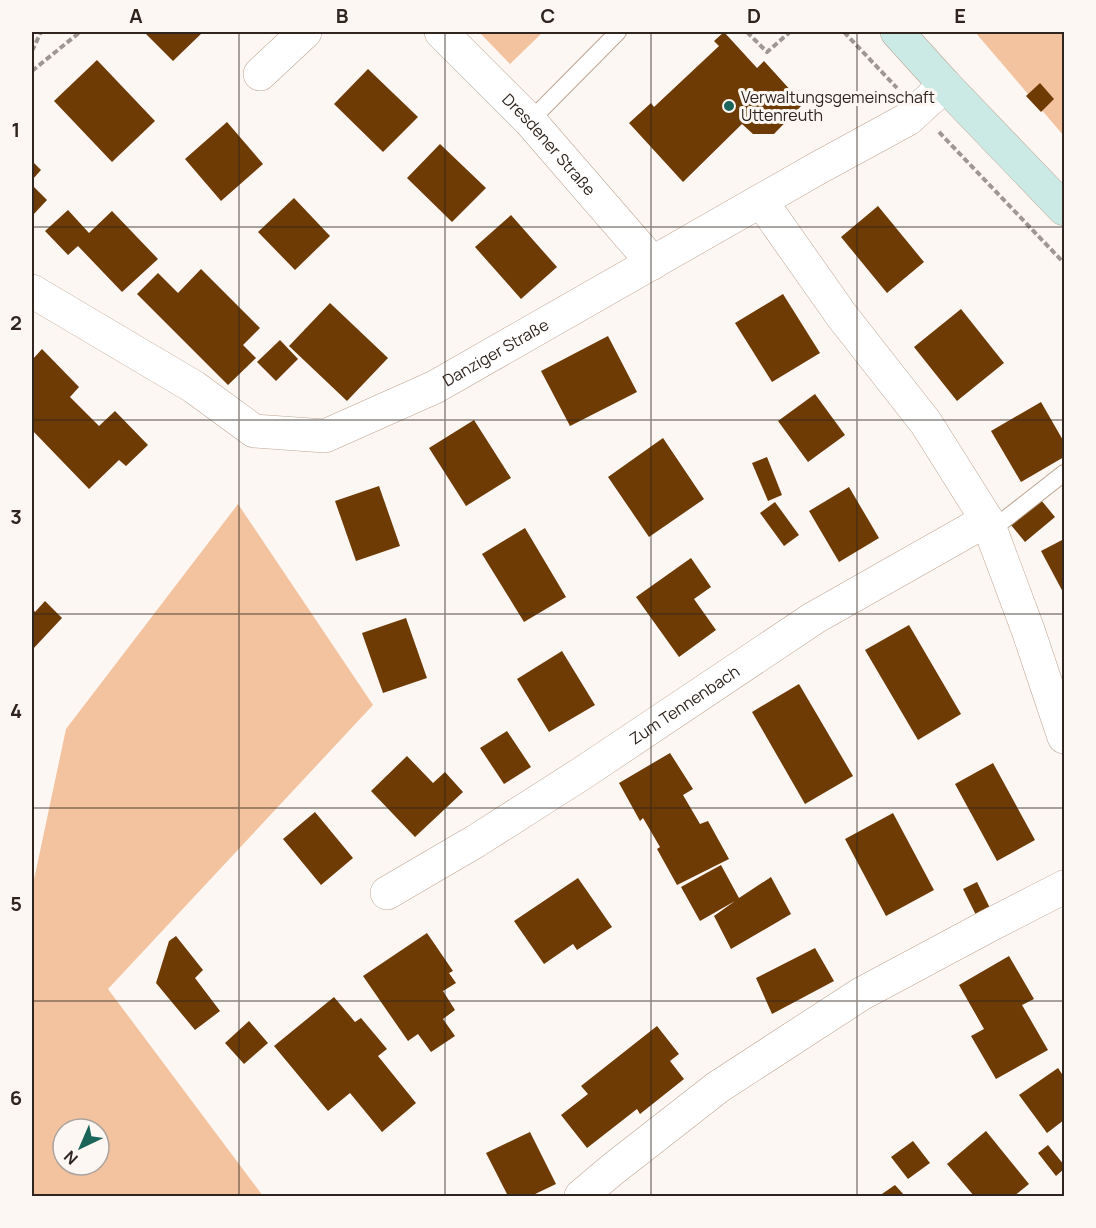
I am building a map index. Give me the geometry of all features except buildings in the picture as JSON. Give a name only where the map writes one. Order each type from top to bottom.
[{"type":"main road","points":[[897,32],[1065,209]]},
{"type":"street","points":[[260,74],[305,32]]},
{"type":"street","name":"Dresdener Straße","points":[[441,32],[530,121],[653,263]]},
{"type":"street","name":"Danziger Straße","points":[[32,291],[194,387],[254,431],[325,436],[435,387],[908,119],[945,85]]},
{"type":"street","points":[[761,201],[842,316],[926,423],[988,525],[1065,736]]},
{"type":"street","name":"Zum Tennenbach","points":[[387,893],[476,841],[593,766],[814,618],[988,525]]},
{"type":"street","points":[[581,1197],[718,1087],[861,994],[1065,887]]},
{"type":"lane","points":[[530,121],[618,32]]},
{"type":"lane","points":[[988,525],[1065,473]]},
{"type":"path","points":[[32,51],[41,32]]},
{"type":"path","points":[[32,71],[80,32]]},
{"type":"path","points":[[747,32],[767,52],[790,32]]},
{"type":"path","points":[[844,32],[1065,263]]},
{"type":"shaded area","points":[[479,32],[543,32],[510,64]]},
{"type":"shaded area","points":[[975,32],[1064,32],[1064,136]]},
{"type":"shaded area","points":[[238,504],[373,705],[108,989],[263,1196],[32,1196],[32,889],[66,729]]},
{"type":"place","name":"Verwaltungsgemeinschaft Uttenreuth","points":[[729,106]]}]
